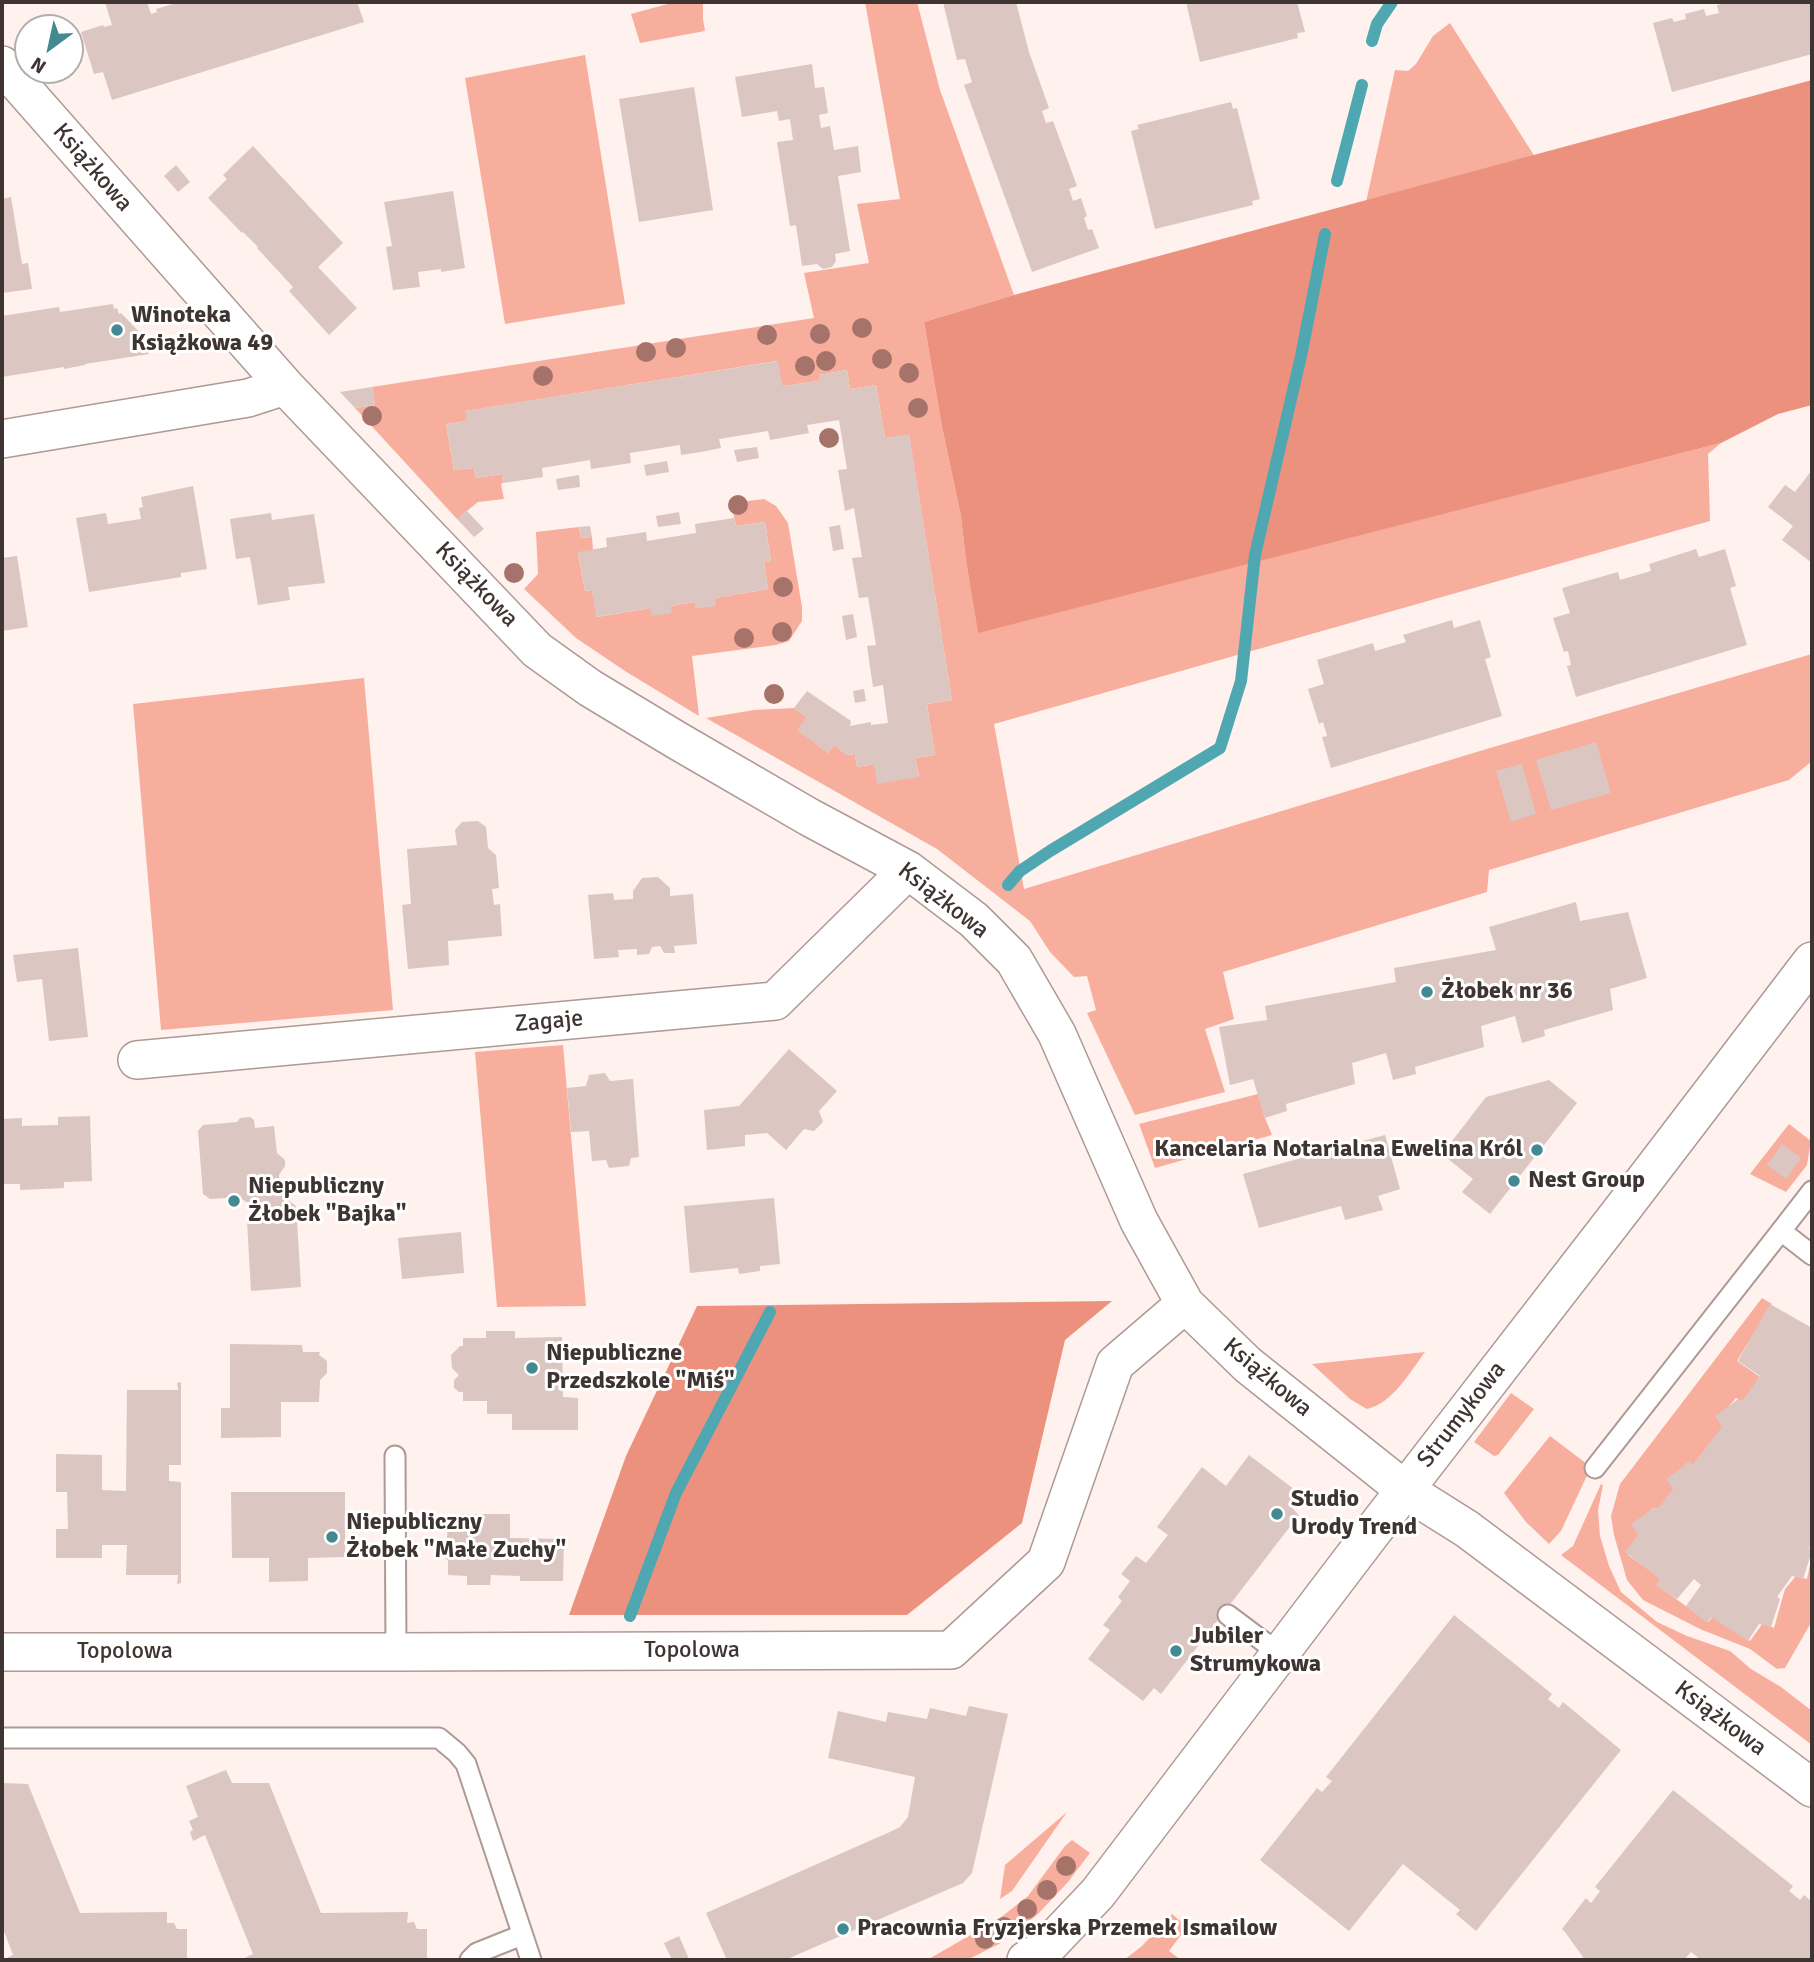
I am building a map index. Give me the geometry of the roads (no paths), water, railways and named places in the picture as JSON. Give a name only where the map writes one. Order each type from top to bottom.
[{"type":"street","name":"Książkowa","points":[[2,65],[285,386],[537,650],[590,688],[678,741],[809,817],[908,870],[974,920],[1014,960],[1057,1034],[1139,1221],[1185,1304],[1248,1365],[1405,1490],[1467,1529],[1812,1788]]},
{"type":"street","points":[[2,439],[248,398],[285,386]]},
{"type":"street","name":"Zagaje","points":[[137,1060],[775,1001],[908,870]]},
{"type":"street","name":"Strumykowa","points":[[1026,1960],[1046,1948],[1098,1893],[1812,961]]},
{"type":"street","name":"Topolowa","points":[[2,1652],[951,1650],[1046,1562],[1115,1364],[1185,1304]]},
{"type":"lane","points":[[1595,1468],[1812,1191]]},
{"type":"lane","points":[[1781,1231],[1812,1255]]},
{"type":"lane","points":[[396,1456],[396,1653]]},
{"type":"lane","points":[[1228,1615],[1280,1654]]},
{"type":"lane","points":[[2,1738],[439,1738],[466,1764],[531,1960]]},
{"type":"lane","points":[[470,1960],[477,1953],[522,1935]]},
{"type":"waterway","points":[[1372,41],[1377,24],[1392,2]]},
{"type":"waterway","points":[[1337,181],[1362,85]]},
{"type":"waterway","points":[[1008,885],[1020,871],[1050,851],[1220,748],[1241,681],[1255,555],[1301,356],[1325,234]]},
{"type":"waterway","points":[[630,1616],[676,1493],[770,1312]]},
{"type":"place","name":"Winoteka Książkowa 49","points":[[117,330]]},
{"type":"place","name":"Żłobek nr 36","points":[[1427,992]]},
{"type":"place","name":"Kancelaria Notarialna Ewelina Król","points":[[1537,1150]]},
{"type":"place","name":"Nest Group","points":[[1514,1181]]},
{"type":"place","name":"Niepubliczny Żłobek \"Bajka\"","points":[[234,1201]]},
{"type":"place","name":"Niepubliczne Przedszkole \"Miś\"","points":[[532,1368]]},
{"type":"place","name":"Studio Urody Trend","points":[[1277,1514]]},
{"type":"place","name":"Niepubliczny Żłobek \"Małe Zuchy\"","points":[[332,1537]]},
{"type":"place","name":"Jubiler Strumykowa","points":[[1176,1651]]},
{"type":"place","name":"Pracownia Fryzjerska Przemek Ismailow","points":[[843,1929]]}]
